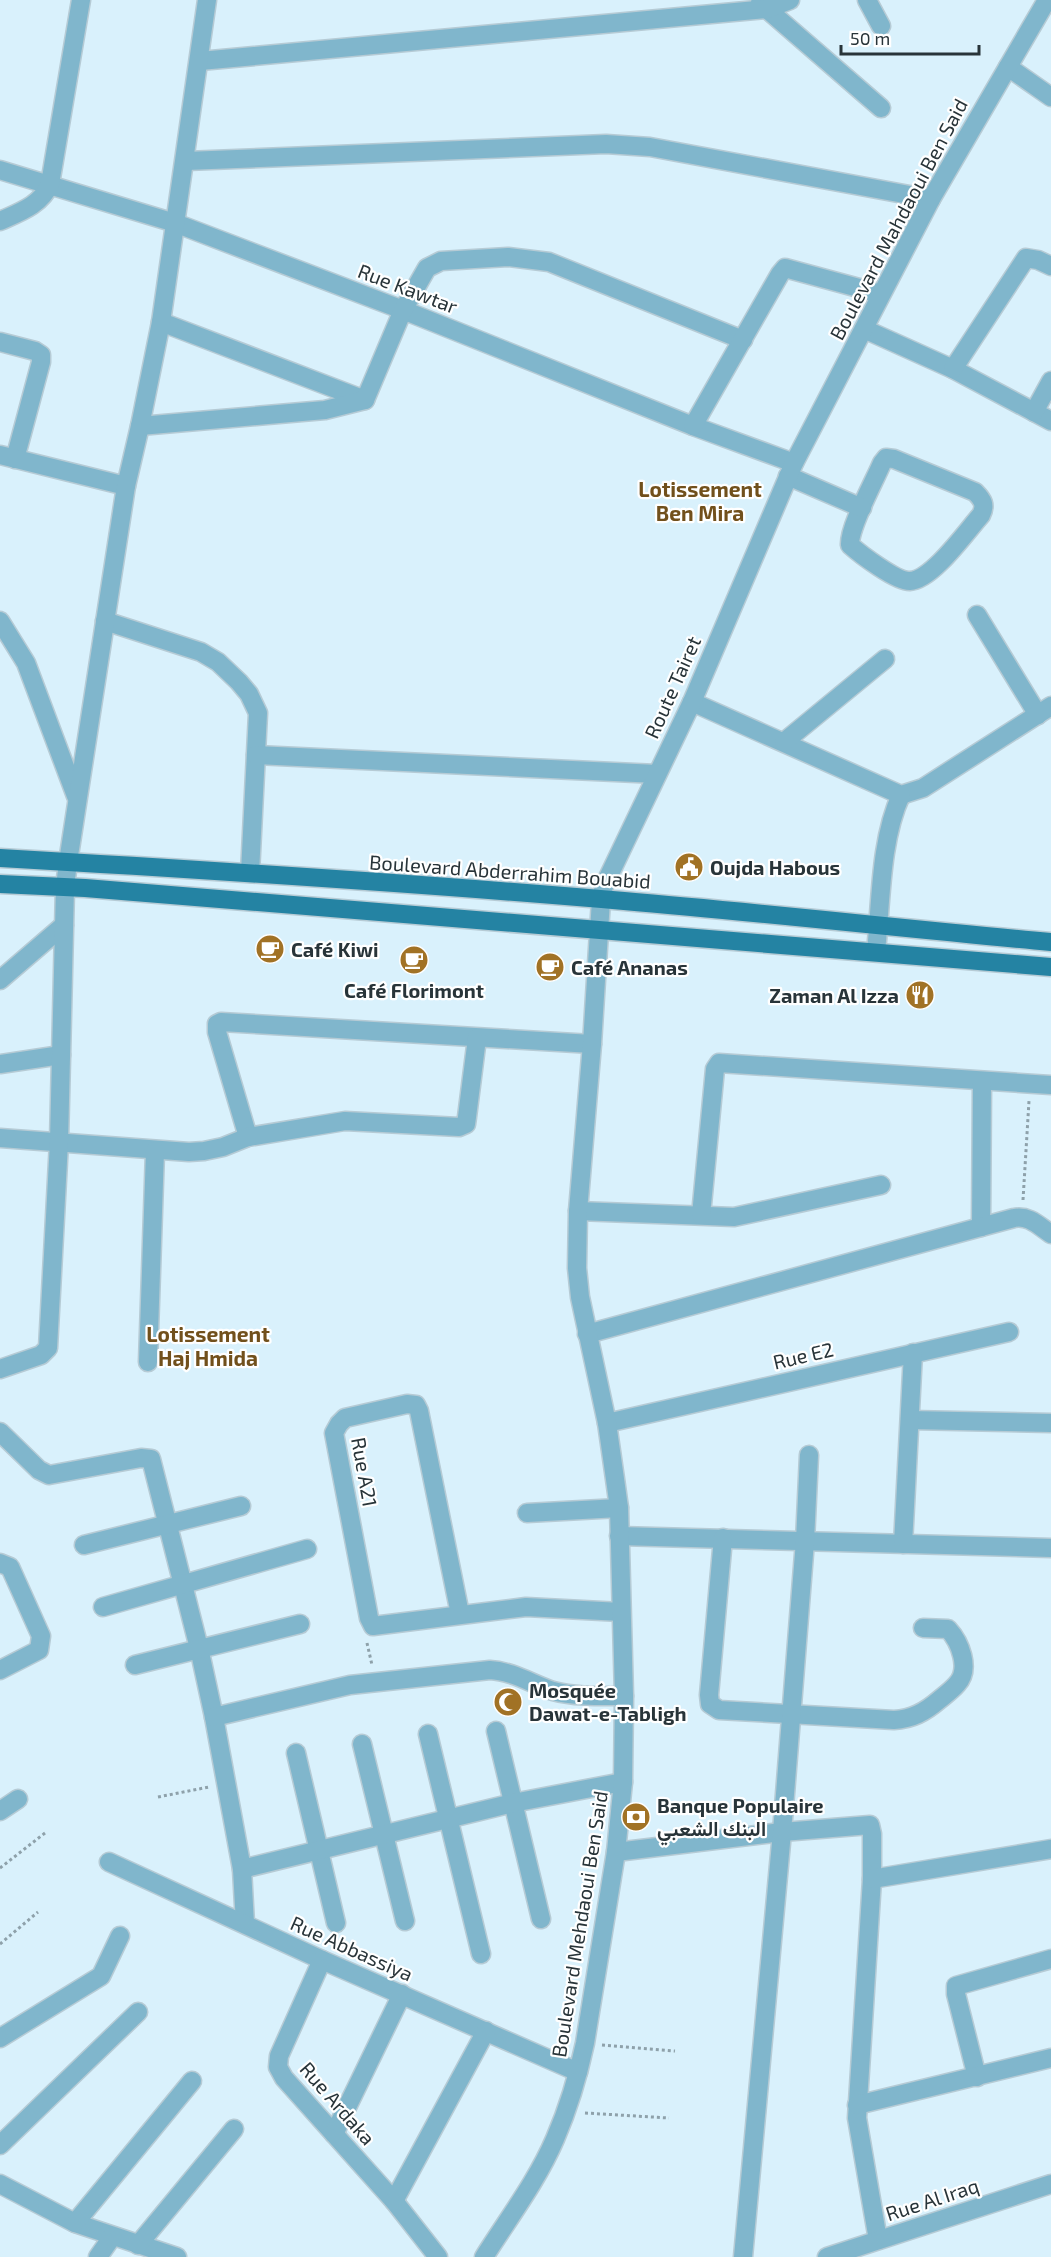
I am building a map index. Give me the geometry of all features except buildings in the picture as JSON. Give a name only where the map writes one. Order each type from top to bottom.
[{"type":"main road","name":"Boulevard Abderrahim Bouabid","points":[[0,858],[250,873],[601,900],[1051,942]]},
{"type":"main road","points":[[0,884],[65,887],[1051,967]]},
{"type":"street","points":[[0,220],[21,212],[45,197],[50,184],[81,0]]},
{"type":"street","points":[[0,1369],[41,1355],[48,1348],[59,1142],[65,887],[126,486],[161,322],[186,161],[207,0]]},
{"type":"street","points":[[200,61],[790,0]]},
{"type":"street","points":[[867,0],[881,26]]},
{"type":"street","name":"Boulevard Mahdaoui Ben Said","points":[[791,470],[931,199],[1047,0]]},
{"type":"street","points":[[762,4],[881,108]]},
{"type":"street","points":[[1008,67],[1051,97]]},
{"type":"street","points":[[186,161],[606,144],[650,147],[931,199]]},
{"type":"street","name":"Rue Kawtar","points":[[0,170],[175,223],[403,310],[693,426],[791,470],[862,508]]},
{"type":"street","points":[[365,400],[403,310],[427,268],[441,261],[508,257],[549,261],[743,340]]},
{"type":"street","points":[[953,369],[1026,258],[1051,266]]},
{"type":"street","points":[[693,426],[785,268],[880,294]]},
{"type":"street","points":[[161,322],[365,400]]},
{"type":"street","points":[[864,329],[953,369],[1051,421]]},
{"type":"street","points":[[0,342],[35,351],[41,355],[41,362],[8,457],[126,486]]},
{"type":"street","points":[[1034,412],[1051,381]]},
{"type":"street","points":[[140,426],[325,410],[365,400]]},
{"type":"street","points":[[886,458],[894,459],[975,492],[982,499],[985,507],[981,515],[931,571],[907,582],[850,545],[850,538],[862,508],[886,458]]},
{"type":"street","name":"Route Tairet","points":[[598,930],[604,886],[692,702],[791,470]]},
{"type":"street","points":[[692,702],[901,795],[922,788],[1044,711],[977,615]]},
{"type":"street","points":[[0,621],[26,663],[77,798]]},
{"type":"street","points":[[105,621],[201,652],[218,662],[240,682],[249,694],[258,713],[250,873]]},
{"type":"street","points":[[784,742],[885,659]]},
{"type":"street","points":[[256,755],[657,774]]},
{"type":"street","points":[[876,952],[887,836],[893,812],[901,795]]},
{"type":"street","points":[[0,980],[64,925]]},
{"type":"street","name":"Boulevard Mehdaoui Ben Said","points":[[483,2257],[555,2140],[578,2072],[585,2043],[616,1852],[623,1782],[624,1696],[619,1508],[607,1423],[587,1334],[577,1268],[578,1210],[592,1044],[598,930]]},
{"type":"street","points":[[248,1137],[217,1032],[217,1024],[221,1022],[592,1044]]},
{"type":"street","points":[[0,1138],[156,1151],[204,1151],[223,1147],[248,1137],[345,1121],[459,1127],[466,1124],[477,1038]]},
{"type":"street","points":[[0,1064],[61,1055]]},
{"type":"street","points":[[701,1215],[715,1069],[719,1063],[1051,1085]]},
{"type":"street","points":[[981,1227],[982,1081]]},
{"type":"street","points":[[148,1362],[156,1151]]},
{"type":"street","points":[[578,1210],[734,1217],[881,1185]]},
{"type":"street","points":[[587,1334],[1022,1216],[1051,1234]]},
{"type":"street","name":"Rue E2","points":[[607,1423],[1009,1332]]},
{"type":"street","points":[[903,1544],[913,1353]]},
{"type":"street","name":"Rue A21","points":[[373,1626],[369,1618],[334,1433],[345,1418],[407,1404],[416,1405],[419,1411],[460,1614]]},
{"type":"street","points":[[910,1420],[1051,1423]]},
{"type":"street","points":[[0,1432],[39,1470],[49,1475],[141,1458],[151,1459],[214,1717],[242,1869],[245,1924]]},
{"type":"street","points":[[743,2257],[782,1832],[805,1541],[809,1455]]},
{"type":"street","points":[[84,1545],[242,1506]]},
{"type":"street","points":[[527,1513],[619,1508]]},
{"type":"street","points":[[619,1536],[1051,1548]]},
{"type":"street","points":[[723,1538],[709,1695],[710,1704],[719,1710],[909,1719],[928,1709],[959,1683],[963,1670],[963,1656],[948,1629],[923,1628]]},
{"type":"street","points":[[103,1607],[307,1549]]},
{"type":"street","points":[[0,1563],[10,1567],[41,1636],[39,1650],[0,1670]]},
{"type":"street","points":[[373,1626],[526,1607],[621,1612]]},
{"type":"street","points":[[135,1665],[300,1624]]},
{"type":"street","points":[[214,1717],[350,1685],[502,1671],[555,1691],[574,1695],[624,1696]]},
{"type":"street","points":[[496,1731],[542,1919]]},
{"type":"street","points":[[428,1734],[481,1954]]},
{"type":"street","points":[[362,1744],[405,1921]]},
{"type":"street","points":[[297,1753],[336,1923]]},
{"type":"street","points":[[242,1869],[513,1803],[623,1782]]},
{"type":"street","points":[[0,1811],[18,1799]]},
{"type":"street","points":[[616,1852],[782,1832],[870,1825],[872,1879],[857,2105],[860,2137],[878,2240]]},
{"type":"street","points":[[872,1879],[1051,1849]]},
{"type":"street","name":"Rue Abbassiya","points":[[109,1862],[322,1960],[578,2072]]},
{"type":"street","points":[[0,2038],[101,1976],[120,1936]]},
{"type":"street","points":[[977,2077],[956,1986],[1051,1959]]},
{"type":"street","name":"Rue Ardaka","points":[[322,1960],[279,2056],[278,2067],[284,2078],[394,2201],[438,2257]]},
{"type":"street","points":[[334,2134],[402,1994]]},
{"type":"street","points":[[0,2145],[138,2012]]},
{"type":"street","points":[[394,2201],[486,2031]]},
{"type":"street","points":[[857,2105],[1051,2058]]},
{"type":"street","points":[[75,2223],[192,2081]]},
{"type":"street","points":[[138,2246],[234,2129]]},
{"type":"street","points":[[0,2184],[75,2223],[111,2237],[177,2257]]},
{"type":"street","name":"Rue Al Iraq","points":[[827,2257],[1051,2184]]},
{"type":"street","points":[[98,2257],[111,2237]]},
{"type":"path","points":[[1022,1216],[1030,1082]]},
{"type":"path","points":[[373,1626],[364,1630],[375,1682]]},
{"type":"path","points":[[158,1797],[226,1784]]},
{"type":"path","points":[[0,1868],[45,1833]]},
{"type":"path","points":[[0,1944],[38,1912]]},
{"type":"path","points":[[585,2043],[675,2051]]},
{"type":"path","points":[[565,2112],[669,2118]]},
{"type":"place","name":"Oujda Habous","points":[[689,867]]},
{"type":"place","name":"Café Kiwi","points":[[270,949]]},
{"type":"place","name":"Café Florimont","points":[[414,960]]},
{"type":"place","name":"Café Ananas","points":[[550,967]]},
{"type":"place","name":"Zaman Al Izza","points":[[920,995]]},
{"type":"place","name":"Mosquée Dawat-e-Tabligh","points":[[508,1702]]},
{"type":"place","name":"Banque Populaire البنك الشعبي","points":[[636,1817]]},
{"type":"district","name":"Lotissement Ben Mira","points":[[700,500]]},
{"type":"district","name":"Lotissement Haj Hmida","points":[[208,1345]]}]
